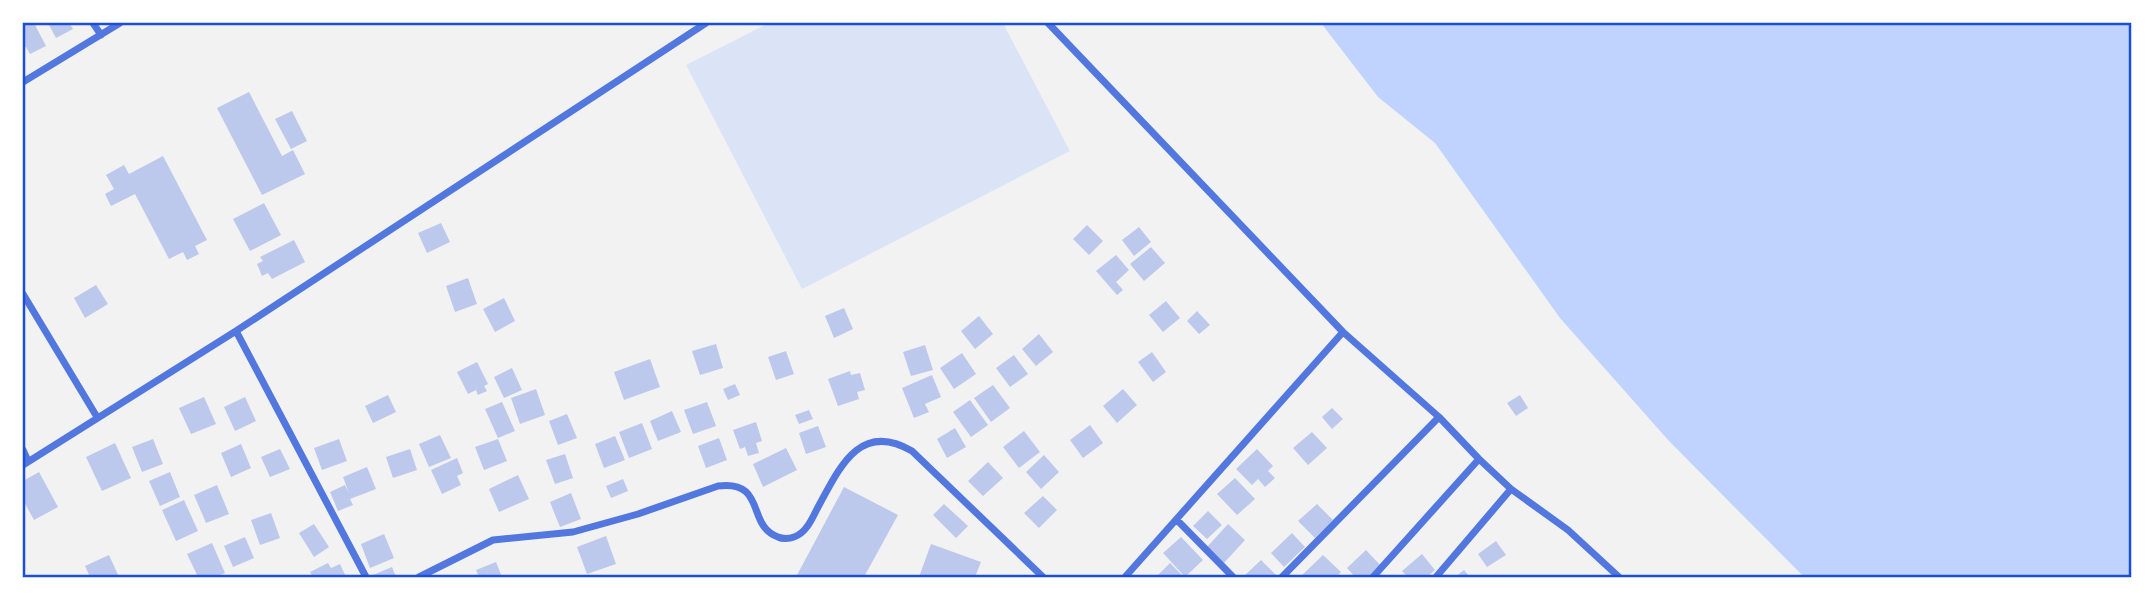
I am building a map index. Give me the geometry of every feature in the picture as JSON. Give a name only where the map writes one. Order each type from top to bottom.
[{"type":"street","points":[[93,23],[101,35]]},
{"type":"street","points":[[23,82],[120,23]]},
{"type":"street","points":[[23,450],[25,463],[236,331],[706,23]]},
{"type":"street","points":[[1048,23],[1343,332],[1439,417],[1479,460],[1511,489],[1568,530],[1619,577]]},
{"type":"street","points":[[23,294],[97,417]]},
{"type":"street","points":[[236,331],[366,577]]},
{"type":"street","points":[[1125,577],[1343,332]]},
{"type":"street","points":[[1282,577],[1439,417]]},
{"type":"street","points":[[419,577],[493,540],[573,532],[638,514],[718,486],[740,487],[748,492],[769,533],[781,538],[794,537],[810,523],[850,454],[864,444],[881,441],[899,443],[912,450],[1043,577]]},
{"type":"street","points":[[1373,577],[1479,460]]},
{"type":"street","points":[[1436,577],[1511,489]]},
{"type":"street","points":[[1177,520],[1233,577]]},
{"type":"shaded area","points":[[769,23],[1003,23],[1070,151],[802,289],[686,65]]},
{"type":"water","points":[[1321,23],[2131,23],[2131,577],[1804,577],[1669,441],[1560,318],[1435,143],[1378,97]]},
{"type":"building","points":[[34,23],[46,46],[30,54],[26,47],[23,48],[23,26]]},
{"type":"building","points":[[48,23],[69,23],[73,29],[56,38]]},
{"type":"building","points":[[249,92],[282,156],[293,150],[305,174],[262,195],[217,108]]},
{"type":"building","points":[[292,111],[307,141],[291,149],[275,119]]},
{"type":"building","points":[[163,156],[207,240],[195,246],[199,254],[187,260],[183,252],[169,259],[135,194],[111,206],[105,194],[114,189],[106,175],[124,165],[129,174]]},
{"type":"building","points":[[264,203],[281,235],[250,251],[233,219]]},
{"type":"building","points":[[441,223],[450,242],[427,253],[418,233]]},
{"type":"building","points":[[1087,225],[1103,241],[1089,255],[1073,239]]},
{"type":"building","points":[[1139,227],[1151,242],[1134,256],[1122,240]]},
{"type":"building","points":[[294,240],[305,262],[272,279],[268,273],[262,276],[257,264],[263,261],[260,257]]},
{"type":"building","points":[[1151,247],[1165,263],[1144,281],[1130,264]]},
{"type":"building","points":[[1116,255],[1129,270],[1116,282],[1123,290],[1117,295],[1096,271]]},
{"type":"building","points":[[468,278],[477,304],[455,312],[446,286]]},
{"type":"building","points":[[96,285],[108,304],[85,318],[74,298]]},
{"type":"building","points":[[504,298],[515,321],[495,332],[483,309]]},
{"type":"building","points":[[1166,301],[1180,318],[1163,332],[1149,315]]},
{"type":"building","points":[[844,308],[853,329],[834,338],[825,316]]},
{"type":"building","points":[[1197,311],[1210,325],[1199,334],[1187,321]]},
{"type":"building","points":[[979,316],[993,334],[975,349],[961,331]]},
{"type":"building","points":[[1039,334],[1053,352],[1036,366],[1022,349]]},
{"type":"building","points":[[716,344],[723,368],[700,375],[692,351]]},
{"type":"building","points":[[925,345],[933,370],[911,376],[903,352]]},
{"type":"building","points":[[786,351],[794,374],[776,380],[768,357]]},
{"type":"building","points":[[1152,352],[1166,372],[1153,382],[1138,362]]},
{"type":"building","points":[[962,353],[976,374],[954,389],[940,368]]},
{"type":"building","points":[[1014,355],[1028,374],[1010,387],[996,368]]},
{"type":"building","points":[[650,359],[660,387],[624,400],[614,372]]},
{"type":"building","points":[[477,362],[488,384],[484,386],[487,391],[478,395],[476,390],[468,394],[457,372]]},
{"type":"building","points":[[512,368],[522,390],[504,398],[494,377]]},
{"type":"building","points":[[850,371],[851,375],[860,373],[865,390],[857,392],[859,399],[838,406],[828,379]]},
{"type":"building","points":[[932,375],[941,397],[925,404],[929,412],[914,418],[902,388]]},
{"type":"building","points":[[735,384],[740,395],[728,400],[723,389]]},
{"type":"building","points":[[993,385],[1010,408],[991,422],[974,398]]},
{"type":"building","points":[[536,389],[545,415],[520,424],[511,398]]},
{"type":"building","points":[[1123,389],[1137,405],[1117,423],[1103,406]]},
{"type":"building","points":[[388,395],[396,412],[373,423],[365,406]]},
{"type":"building","points":[[1520,395],[1528,408],[1516,416],[1507,403]]},
{"type":"building","points":[[204,397],[216,424],[191,434],[179,408]]},
{"type":"building","points":[[245,397],[256,421],[235,431],[224,407]]},
{"type":"building","points":[[970,400],[988,425],[971,437],[953,412]]},
{"type":"building","points":[[502,402],[515,431],[498,438],[485,409]]},
{"type":"building","points":[[707,402],[716,426],[693,434],[684,410]]},
{"type":"building","points":[[1332,408],[1343,419],[1332,429],[1322,417]]},
{"type":"building","points":[[809,410],[813,419],[799,424],[795,415]]},
{"type":"building","points":[[672,411],[681,432],[658,441],[650,421]]},
{"type":"building","points":[[567,414],[577,438],[558,445],[549,421]]},
{"type":"building","points":[[756,422],[762,441],[756,443],[759,453],[748,456],[745,447],[740,449],[733,430]]},
{"type":"building","points":[[642,423],[652,449],[629,458],[619,432]]},
{"type":"building","points":[[1090,425],[1103,443],[1083,458],[1070,440]]},
{"type":"building","points":[[818,426],[826,447],[806,454],[799,433]]},
{"type":"building","points":[[955,428],[966,447],[947,458],[937,439]]},
{"type":"building","points":[[1024,431],[1040,452],[1019,468],[1003,447]]},
{"type":"building","points":[[1312,432],[1327,448],[1308,465],[1293,448]]},
{"type":"building","points":[[440,435],[451,458],[429,467],[419,444]]},
{"type":"building","points":[[615,436],[625,460],[604,468],[595,444]]},
{"type":"building","points":[[719,438],[727,460],[706,468],[698,446]]},
{"type":"building","points":[[153,439],[163,464],[142,472],[132,447]]},
{"type":"building","points":[[339,439],[347,461],[322,470],[314,448]]},
{"type":"building","points":[[498,439],[507,461],[484,470],[475,447]]},
{"type":"building","points":[[115,443],[131,478],[102,491],[86,457]]},
{"type":"building","points":[[241,444],[251,468],[231,477],[221,453]]},
{"type":"building","points":[[786,448],[797,470],[763,487],[753,464]]},
{"type":"building","points":[[280,449],[290,469],[270,477],[261,457]]},
{"type":"building","points":[[410,449],[417,470],[393,478],[386,457]]},
{"type":"building","points":[[1257,449],[1273,466],[1268,471],[1275,478],[1265,487],[1258,479],[1252,485],[1236,469]]},
{"type":"building","points":[[565,454],[573,478],[555,484],[546,460]]},
{"type":"building","points":[[1044,455],[1059,472],[1041,489],[1026,472]]},
{"type":"building","points":[[457,458],[463,473],[457,476],[461,485],[442,494],[431,470]]},
{"type":"building","points":[[988,462],[1003,478],[983,496],[968,481]]},
{"type":"building","points":[[367,467],[376,489],[350,499],[353,505],[338,511],[330,492],[345,485],[349,493],[343,477]]},
{"type":"building","points":[[39,472],[58,507],[34,520],[23,500],[23,481]]},
{"type":"building","points":[[170,472],[180,497],[160,506],[149,481]]},
{"type":"building","points":[[518,475],[529,499],[499,512],[489,489]]},
{"type":"building","points":[[1235,478],[1255,499],[1237,515],[1217,494]]},
{"type":"building","points":[[623,479],[628,491],[611,498],[606,486]]},
{"type":"building","points":[[217,485],[229,514],[206,523],[194,495]]},
{"type":"building","points":[[844,487],[898,515],[864,577],[796,577]]},
{"type":"building","points":[[571,493],[581,519],[560,527],[550,502]]},
{"type":"building","points":[[1043,496],[1057,510],[1039,528],[1024,513]]},
{"type":"building","points":[[184,500],[198,531],[176,541],[162,510]]},
{"type":"building","points":[[944,504],[968,526],[956,538],[933,515]]},
{"type":"building","points":[[1317,504],[1333,520],[1315,538],[1298,521]]},
{"type":"building","points":[[1208,511],[1222,525],[1207,539],[1193,526]]},
{"type":"building","points":[[271,513],[280,538],[260,545],[251,520]]},
{"type":"building","points":[[314,524],[329,547],[314,557],[299,533]]},
{"type":"building","points":[[1228,524],[1245,540],[1224,563],[1207,547]]},
{"type":"building","points":[[1292,533],[1305,547],[1284,567],[1271,553]]},
{"type":"building","points":[[384,534],[394,558],[370,568],[361,544]]},
{"type":"building","points":[[606,536],[616,564],[587,574],[577,547]]},
{"type":"building","points":[[245,537],[254,558],[233,567],[224,546]]},
{"type":"building","points":[[1181,537],[1203,560],[1185,577],[1163,553]]},
{"type":"building","points":[[1496,541],[1506,555],[1487,567],[1478,554]]},
{"type":"building","points":[[212,543],[225,573],[215,577],[198,577],[187,554]]},
{"type":"building","points":[[931,544],[981,562],[975,577],[919,577]]},
{"type":"building","points":[[1366,550],[1381,566],[1369,577],[1355,577],[1347,568]]},
{"type":"building","points":[[1422,554],[1435,570],[1427,577],[1408,577],[1402,571]]},
{"type":"building","points":[[109,555],[119,577],[90,577],[85,566]]},
{"type":"building","points":[[1323,555],[1341,572],[1336,577],[1300,577]]},
{"type":"building","points":[[1261,560],[1278,577],[1243,577]]},
{"type":"building","points":[[496,562],[502,577],[479,577],[476,570]]},
{"type":"building","points":[[328,563],[331,568],[340,564],[346,577],[313,577],[310,572]]},
{"type":"building","points":[[1170,563],[1184,577],[1158,575]]},
{"type":"building","points":[[392,567],[396,577],[373,575]]},
{"type":"building","points":[[1464,570],[1470,577],[1455,577]]}]
